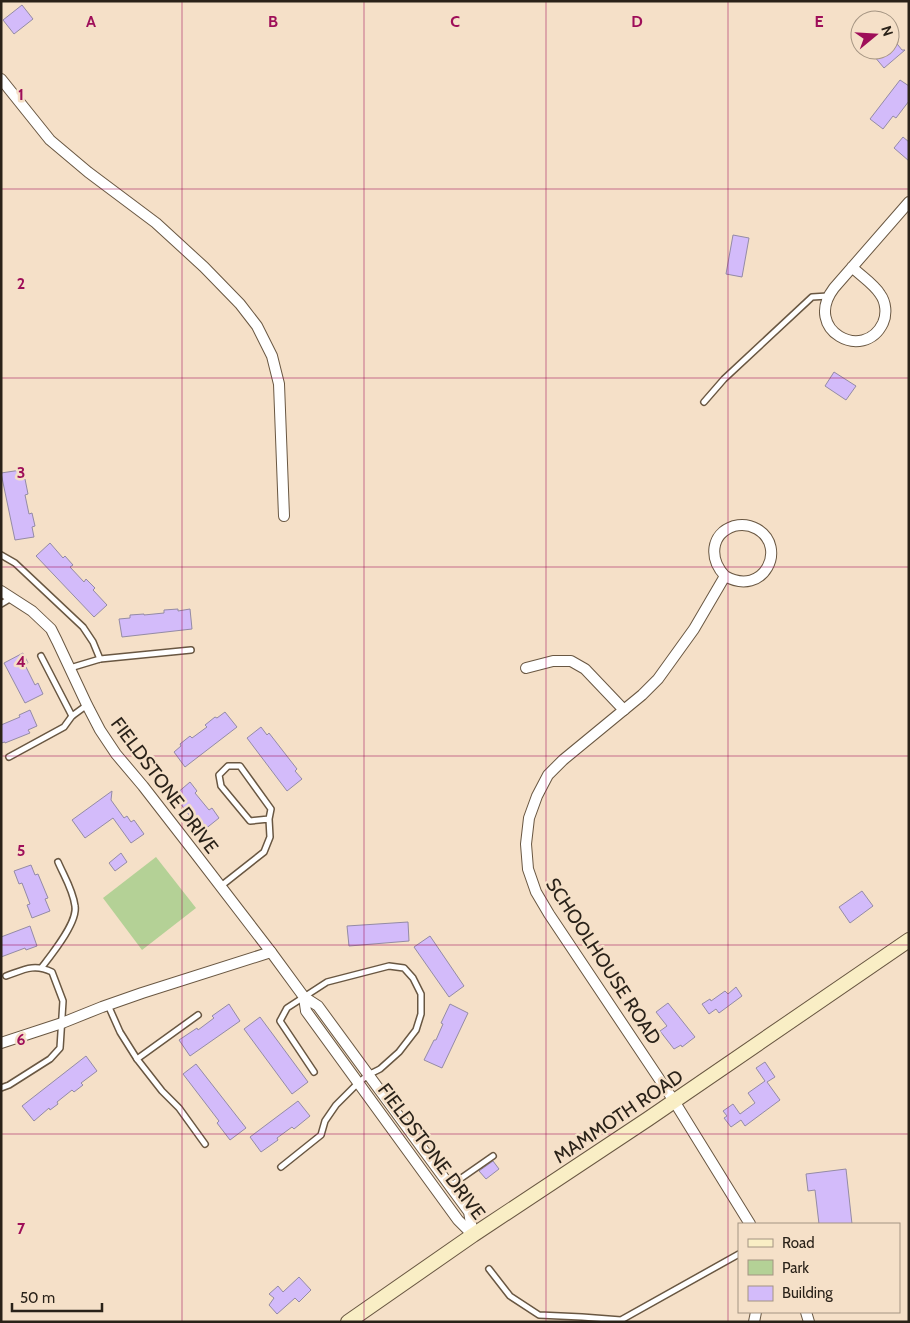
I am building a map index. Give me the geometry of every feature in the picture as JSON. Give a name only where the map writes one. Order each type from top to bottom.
[{"type":"main road","name":"MAMMOTH ROAD","points":[[348,1322],[473,1235],[674,1101],[909,940]]},
{"type":"street","points":[[1,79],[50,140],[88,172],[156,223],[204,267],[240,304],[257,326],[272,356],[280,384],[284,516]]},
{"type":"street","points":[[852,267],[879,293],[886,311],[884,321],[879,330],[872,337],[862,341],[843,339],[831,330],[825,316],[828,296],[852,267],[909,202]]},
{"type":"street","points":[[736,525],[746,525],[762,533],[768,540],[771,550],[767,568],[761,576],[752,581],[743,582],[733,581],[724,576],[714,561],[716,543],[721,535],[736,525]]},
{"type":"street","name":"SCHOOLHOUSE ROAD","points":[[724,576],[694,629],[658,679],[548,775],[537,796],[529,818],[526,844],[528,869],[536,892],[674,1101],[749,1223]]},
{"type":"street","name":"FIELDSTONE DRIVE","points":[[1,591],[32,611],[50,628],[100,730],[116,754],[143,786],[271,952],[304,998],[318,1006],[469,1212],[473,1235]]},
{"type":"street","points":[[526,668],[552,660],[571,661],[585,669],[624,710]]},
{"type":"street","points":[[1,1042],[62,1024],[142,993],[271,952]]},
{"type":"street","name":"FIELDSTONE DRIVE","points":[[304,998],[306,1011],[458,1220],[473,1235]]},
{"type":"lane","points":[[704,402],[724,379],[812,297],[828,296]]},
{"type":"lane","points":[[1,554],[15,562],[83,627],[93,642],[100,659]]},
{"type":"lane","points":[[1,604],[12,598]]},
{"type":"lane","points":[[70,668],[100,659],[191,650]]},
{"type":"lane","points":[[41,656],[72,716]]},
{"type":"lane","points":[[9,757],[64,727],[72,716],[87,705]]},
{"type":"lane","points":[[220,886],[264,852],[270,837],[271,809],[240,766],[228,766],[219,775],[221,786],[250,821],[270,819]]},
{"type":"lane","points":[[42,967],[72,923],[76,908],[72,893],[58,862]]},
{"type":"lane","points":[[281,1167],[321,1135],[325,1122],[336,1105],[358,1083],[380,1069],[399,1052],[416,1030],[421,1014],[421,994],[413,978],[404,968],[390,966],[327,982],[287,1008],[280,1021],[314,1072]]},
{"type":"lane","points":[[1,1088],[50,1060],[60,1048],[62,1024],[63,1001],[52,972],[42,967],[30,968],[6,976]]},
{"type":"lane","points":[[108,1005],[120,1032],[137,1059],[162,1091],[179,1108],[204,1144]]},
{"type":"lane","points":[[137,1059],[198,1015]]},
{"type":"lane","points":[[450,1186],[493,1156]]},
{"type":"lane","points":[[489,1269],[510,1296],[539,1315],[623,1320],[738,1255]]},
{"type":"green space","points":[[156,857],[196,908],[142,950],[103,898]]},
{"type":"building","points":[[22,5],[33,19],[14,34],[3,20]]},
{"type":"building","points":[[877,60],[893,60],[884,68]]},
{"type":"building","points":[[900,80],[909,86],[909,101],[896,118],[893,116],[883,129],[870,119]]},
{"type":"building","points":[[903,137],[909,142],[909,161],[894,148]]},
{"type":"building","points":[[733,235],[749,238],[742,277],[726,274]]},
{"type":"building","points":[[834,372],[856,386],[846,400],[825,386]]},
{"type":"building","points":[[21,470],[22,479],[25,479],[28,494],[25,495],[29,514],[32,513],[35,526],[32,527],[34,537],[15,540],[1,473]]},
{"type":"building","points":[[50,543],[63,558],[65,556],[73,565],[70,567],[84,582],[86,579],[95,588],[93,590],[107,605],[94,617],[36,556]]},
{"type":"building","points":[[178,609],[178,611],[190,609],[192,629],[122,637],[119,619],[130,618],[130,615],[164,613],[164,610]]},
{"type":"building","points":[[23,653],[28,663],[25,665],[35,685],[38,683],[43,694],[25,703],[4,663]]},
{"type":"building","points":[[30,710],[37,726],[28,730],[30,733],[1,743],[1,725],[20,717],[19,715]]},
{"type":"building","points":[[225,712],[237,727],[185,767],[174,752],[190,736],[192,738],[207,727],[205,725],[215,717],[217,718]]},
{"type":"building","points":[[261,727],[267,735],[269,733],[297,769],[295,771],[302,779],[287,791],[247,738]]},
{"type":"building","points":[[190,782],[197,791],[195,793],[209,810],[212,808],[219,818],[204,830],[198,822],[196,824],[180,803],[182,801],[176,794]]},
{"type":"building","points":[[112,791],[111,800],[124,818],[127,816],[131,822],[134,820],[144,834],[131,843],[113,818],[85,838],[72,820]]},
{"type":"building","points":[[121,853],[127,862],[115,871],[109,863]]},
{"type":"building","points":[[31,865],[35,875],[38,874],[48,898],[45,899],[50,911],[32,918],[27,905],[30,904],[22,883],[19,884],[14,871]]},
{"type":"building","points":[[862,891],[873,906],[850,923],[839,907]]},
{"type":"building","points":[[408,922],[409,941],[349,946],[347,926]]},
{"type":"building","points":[[30,926],[37,946],[26,950],[25,948],[1,957],[1,937]]},
{"type":"building","points":[[430,936],[464,986],[449,997],[414,947]]},
{"type":"building","points":[[736,987],[742,996],[719,1013],[716,1009],[709,1014],[702,1004],[710,999],[711,1001],[725,991],[728,994]]},
{"type":"building","points":[[668,1003],[695,1037],[682,1047],[681,1045],[674,1049],[660,1031],[667,1026],[656,1012]]},
{"type":"building","points":[[229,1004],[240,1021],[190,1056],[179,1040],[197,1028],[198,1030],[214,1018],[212,1016]]},
{"type":"building","points":[[450,1004],[468,1013],[442,1068],[424,1060],[434,1040],[436,1040],[443,1024],[441,1023]]},
{"type":"building","points":[[260,1017],[308,1082],[292,1094],[244,1029]]},
{"type":"building","points":[[86,1056],[97,1071],[81,1083],[83,1085],[74,1092],[72,1090],[57,1102],[58,1104],[50,1110],[49,1108],[34,1121],[22,1106]]},
{"type":"building","points":[[765,1062],[775,1077],[767,1082],[780,1100],[745,1126],[741,1120],[731,1127],[724,1118],[727,1116],[723,1111],[733,1104],[740,1114],[755,1103],[748,1093],[765,1081],[756,1068]]},
{"type":"building","points":[[196,1064],[246,1128],[230,1140],[217,1123],[219,1121],[183,1074]]},
{"type":"building","points":[[298,1101],[310,1116],[294,1129],[292,1127],[277,1138],[278,1140],[261,1152],[250,1137]]},
{"type":"building","points":[[493,1161],[499,1169],[486,1179],[479,1171]]},
{"type":"building","points":[[846,1169],[852,1223],[819,1223],[815,1190],[808,1191],[806,1174]]},
{"type":"building","points":[[299,1277],[311,1290],[299,1302],[295,1298],[277,1314],[269,1305],[274,1298],[269,1294],[278,1286],[283,1292]]}]
